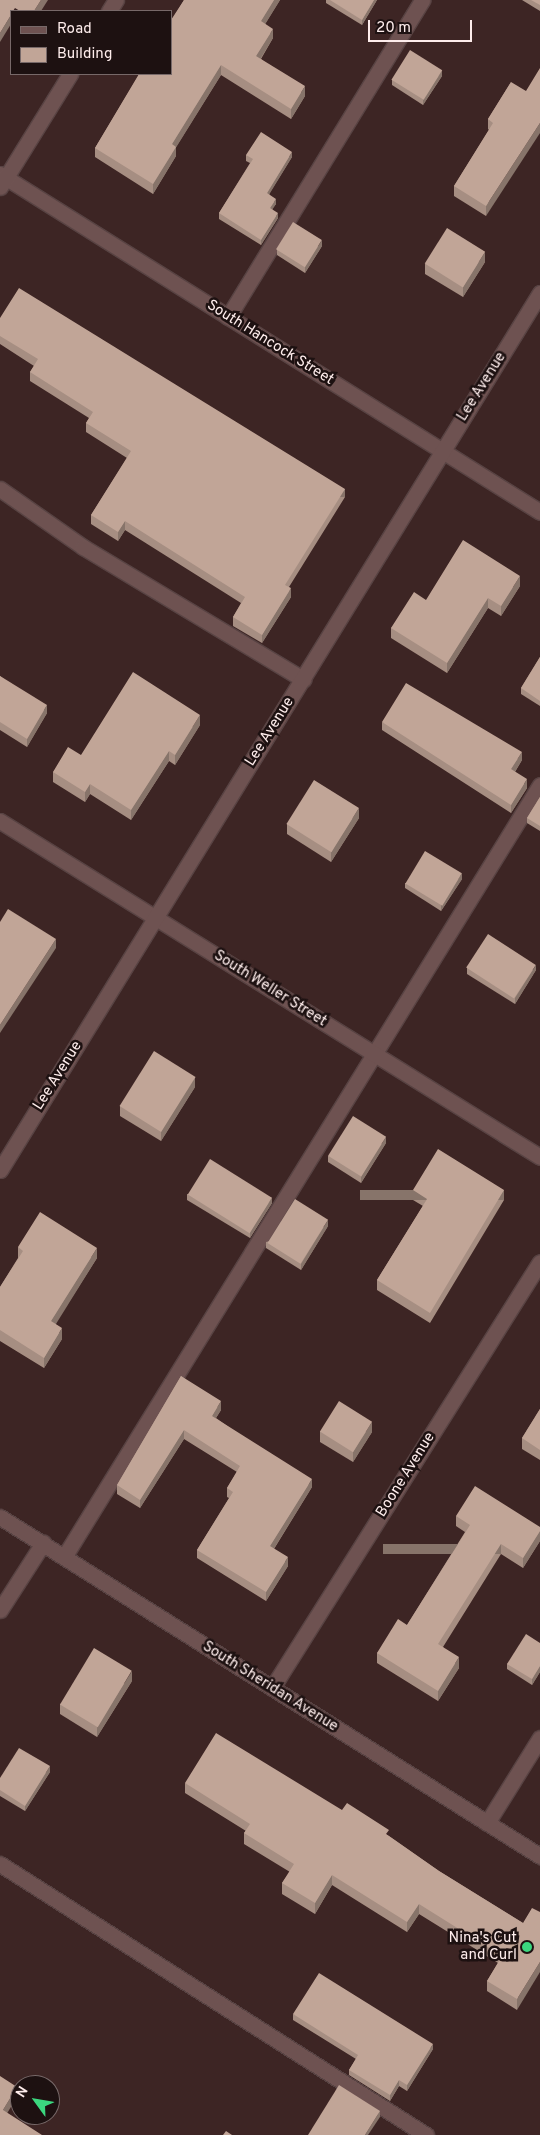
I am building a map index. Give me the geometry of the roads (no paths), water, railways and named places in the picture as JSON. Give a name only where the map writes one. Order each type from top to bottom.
[{"type":"street","points":[[228,317],[422,0]]},
{"type":"street","points":[[2,180],[69,75]]},
{"type":"street","name":"South Hancock Street","points":[[2,180],[228,317],[540,512]]},
{"type":"street","name":"Lee Avenue","points":[[0,1170],[540,293]]},
{"type":"street","points":[[0,488],[82,547],[302,679]]},
{"type":"street","points":[[64,1557],[540,785]]},
{"type":"street","name":"South Weller Street","points":[[0,821],[540,1157]]},
{"type":"street","name":"Boone Avenue","points":[[272,1688],[540,1262]]},
{"type":"street","name":"South Sheridan Avenue","points":[[0,1517],[540,1856]]},
{"type":"street","points":[[0,1610],[43,1544]]},
{"type":"street","points":[[487,1823],[540,1738]]},
{"type":"street","points":[[0,1864],[426,2135]]},
{"type":"place","name":"Nina's Cut and Curl","points":[[527,1947]]}]
